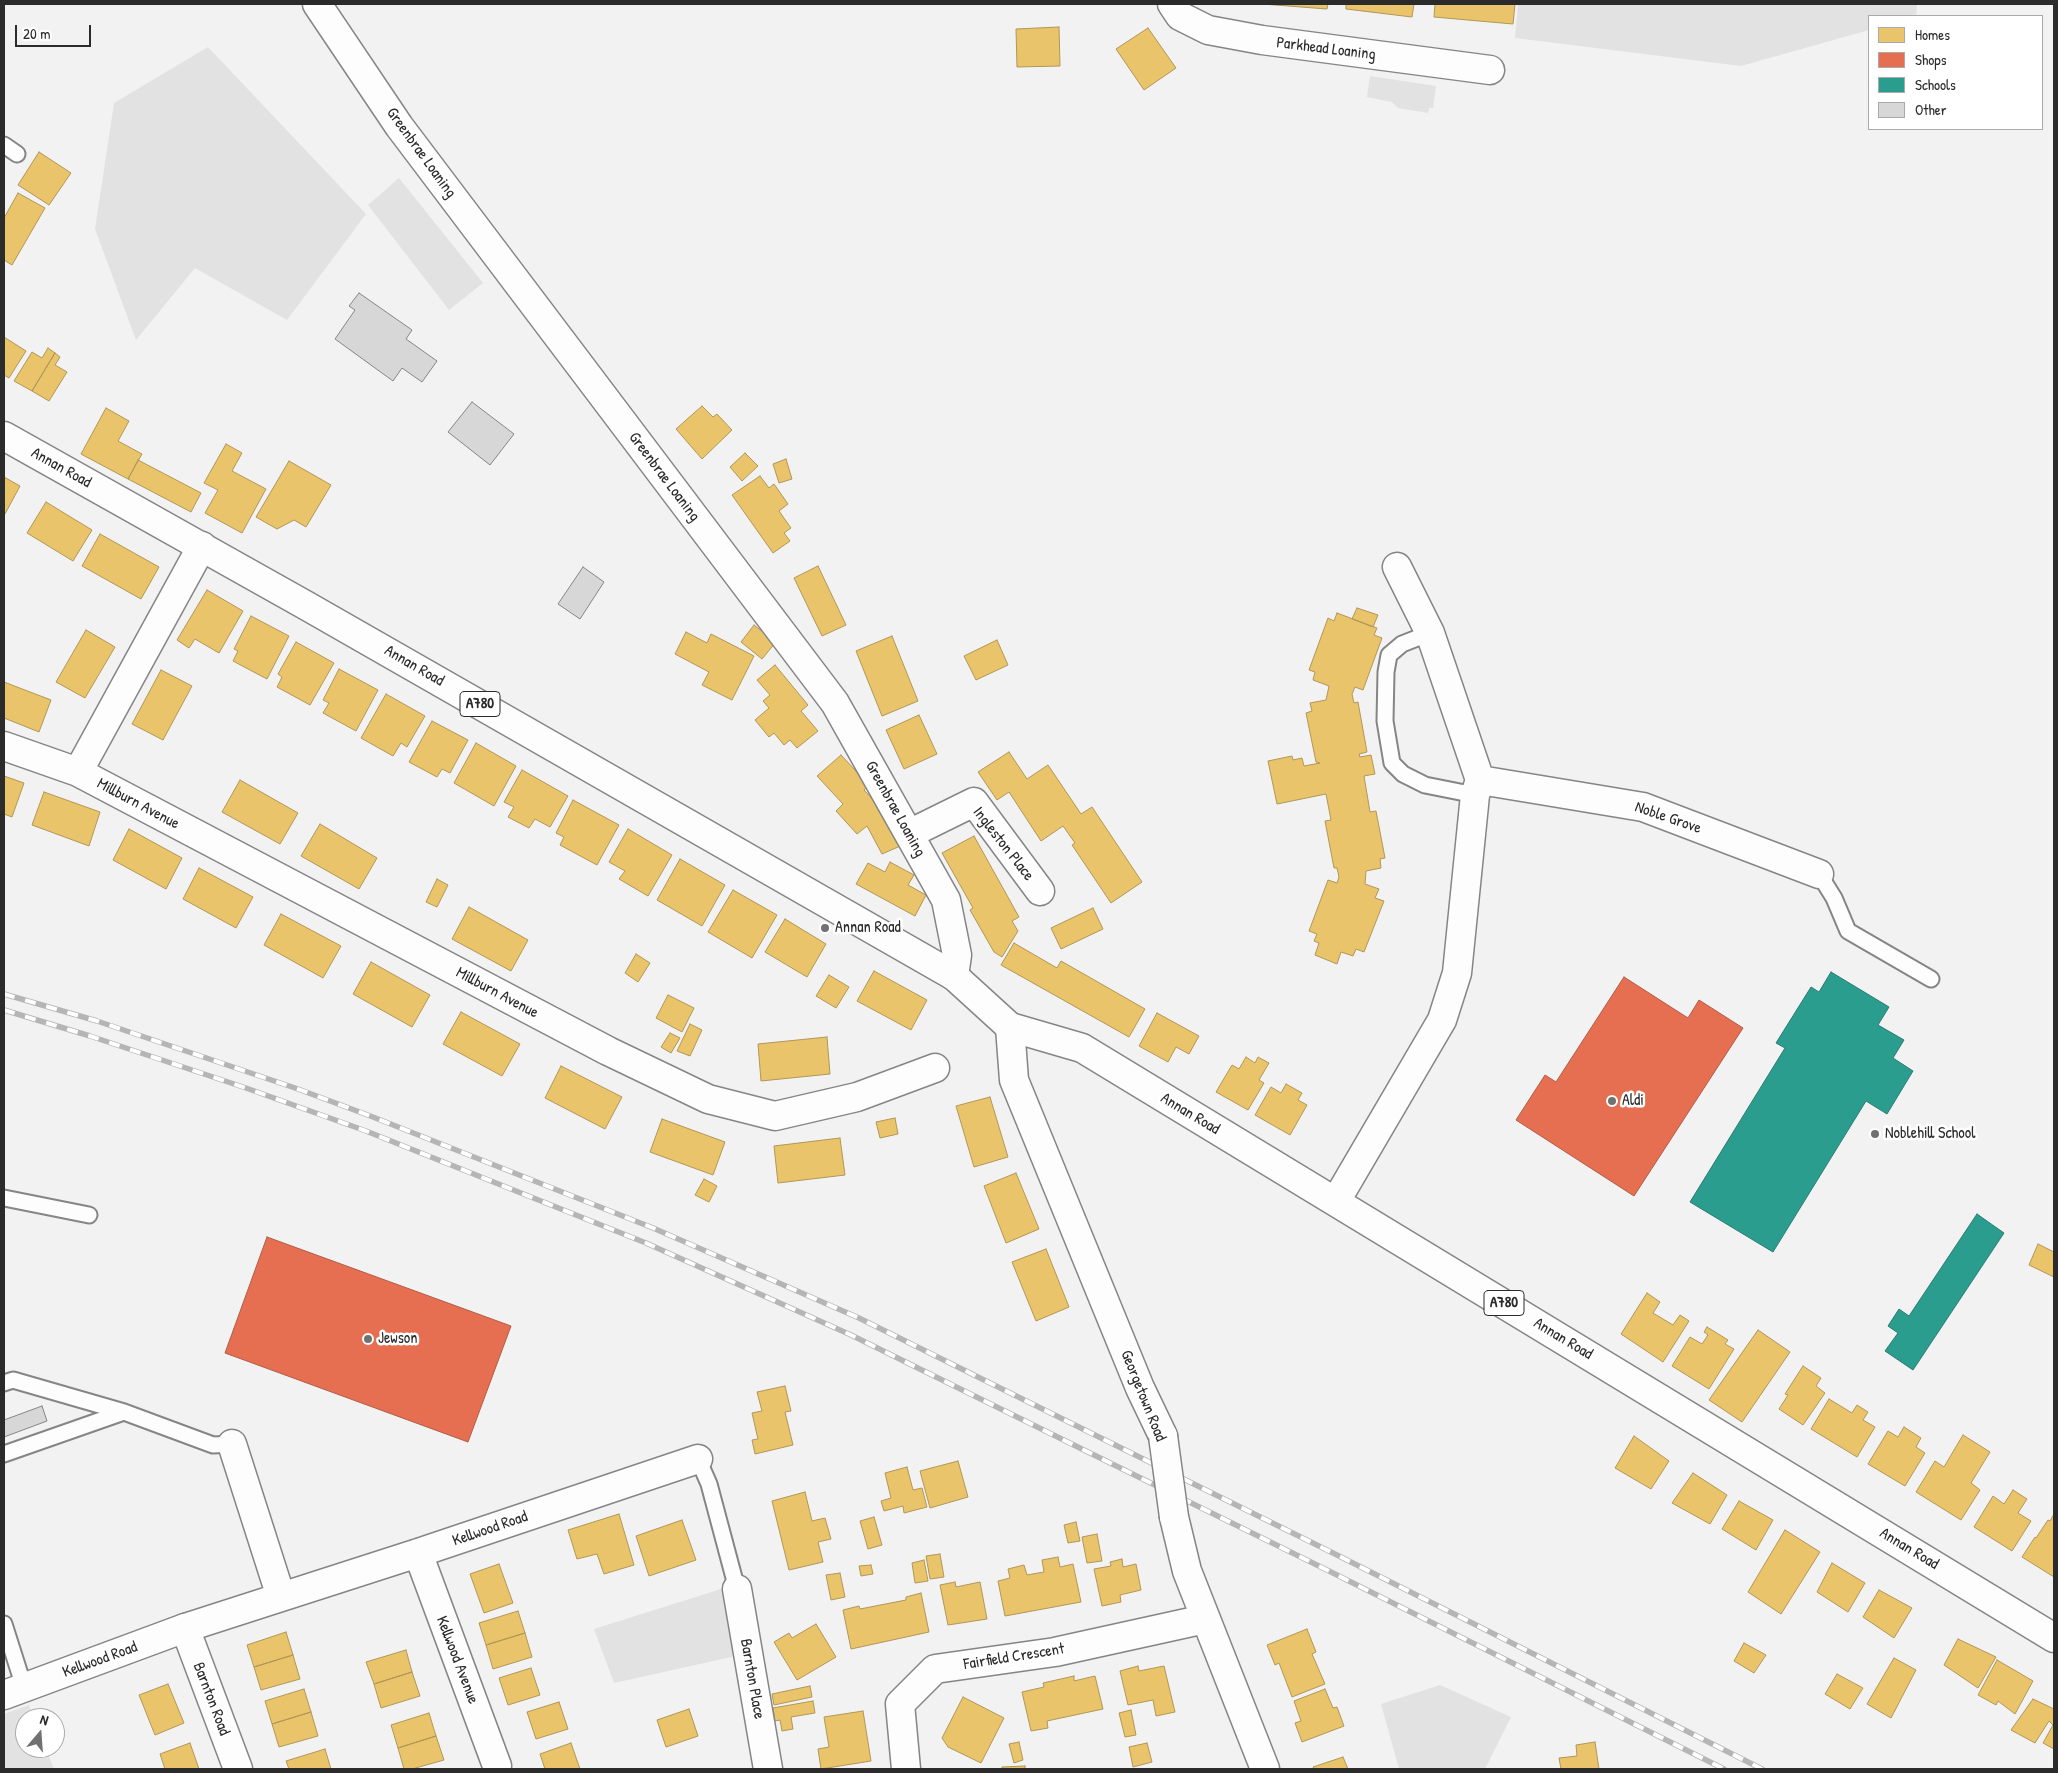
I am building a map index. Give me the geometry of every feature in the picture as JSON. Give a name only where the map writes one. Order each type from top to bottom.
[{"type":"street","name":"Greenbrae Loaning","points":[[317,4],[400,126],[836,703],[946,900],[958,955],[954,976]]},
{"type":"street","name":"Parkhead Loaning","points":[[1172,4],[1180,16],[1208,30],[1262,40],[1490,70]]},
{"type":"street","name":"Annan Road","points":[[4,436],[202,546],[954,976],[1010,1027],[1082,1048],[2054,1638]]},
{"type":"street","name":"Millburn Avenue","points":[[78,772],[202,546]]},
{"type":"street","points":[[1336,1201],[1442,1020],[1457,973],[1478,788],[1430,633],[1397,567]]},
{"type":"street","name":"Millburn Avenue","points":[[4,746],[78,772],[608,1051],[708,1099],[775,1116],[857,1097],[935,1068]]},
{"type":"street","name":"Noble Grove","points":[[1478,788],[1643,807],[1819,874]]},
{"type":"street","name":"Ingleston Place","points":[[909,834],[974,802],[1040,891]]},
{"type":"street","name":"Georgetown Road","points":[[1010,1027],[1014,1080],[1140,1388],[1163,1436],[1174,1516],[1187,1571],[1265,1769]]},
{"type":"street","points":[[232,1444],[281,1597]]},
{"type":"street","name":"Kellwood Road","points":[[14,1691],[185,1628],[418,1554],[698,1459]]},
{"type":"street","name":"Kellwood Avenue","points":[[418,1554],[497,1766]]},
{"type":"street","name":"Barnton Place","points":[[737,1589],[768,1769]]},
{"type":"street","name":"Fairfield Crescent","points":[[906,1769],[900,1704],[936,1669],[1055,1652],[1206,1619]]},
{"type":"street","name":"Barnton Road","points":[[185,1628],[238,1769]]},
{"type":"lane","points":[[4,145],[17,154]]},
{"type":"lane","points":[[1430,633],[1402,644],[1388,655],[1385,721],[1392,763],[1403,774],[1425,785],[1478,788]]},
{"type":"lane","points":[[1819,874],[1834,898],[1848,931],[1931,979]]},
{"type":"lane","points":[[4,1198],[89,1215]]},
{"type":"lane","points":[[4,1383],[13,1380],[124,1412],[212,1445],[232,1444]]},
{"type":"lane","points":[[4,1454],[124,1412]]},
{"type":"lane","points":[[698,1459],[709,1484],[737,1589]]},
{"type":"lane","points":[[4,1624],[14,1691]]},
{"type":"shaded area","points":[[1518,4],[1917,4],[1916,15],[1868,15],[1868,30],[1741,66],[1515,38]]},
{"type":"shaded area","points":[[208,47],[366,214],[287,320],[195,268],[136,340],[95,229],[114,103]]},
{"type":"shaded area","points":[[1370,76],[1436,86],[1433,108],[1429,108],[1428,113],[1398,108],[1392,102],[1367,97]]},
{"type":"shaded area","points":[[399,178],[483,283],[449,310],[368,205]]},
{"type":"shaded area","points":[[721,1589],[736,1656],[614,1683],[594,1629]]},
{"type":"shaded area","points":[[1440,1685],[1511,1717],[1485,1769],[1399,1769],[1381,1704]]},
{"type":"shaded area","points":[[15,1710],[15,1758],[50,1758],[54,1769],[4,1769],[4,1714]]},
{"type":"building: Homes","points":[[1262,4],[1328,4],[1327,9]]},
{"type":"building: Homes","points":[[1346,4],[1414,4],[1412,17],[1346,9]]},
{"type":"building: Homes","points":[[1435,4],[1515,4],[1513,24],[1434,17]]},
{"type":"building: Homes","points":[[1059,27],[1060,66],[1017,67],[1016,29]]},
{"type":"building: Homes","points":[[1148,28],[1176,68],[1144,90],[1116,49]]},
{"type":"building: Homes","points":[[39,152],[71,173],[49,205],[18,185]]},
{"type":"building: Homes","points":[[18,193],[45,208],[12,265],[4,260],[4,218]]},
{"type":"building: Homes","points":[[4,337],[26,351],[9,378],[4,375]]},
{"type":"building: Homes","points":[[48,348],[55,353],[32,391],[14,381],[32,352],[42,358]]},
{"type":"building: Homes","points":[[55,353],[60,357],[55,365],[67,372],[49,401],[32,391]]},
{"type":"building: Homes","points":[[702,406],[713,417],[717,414],[732,430],[702,459],[676,429]]},
{"type":"building: Homes","points":[[106,408],[129,421],[118,441],[142,454],[128,479],[81,454]]},
{"type":"building: Homes","points":[[226,444],[242,453],[232,471],[266,489],[242,533],[205,513],[218,490],[204,483]]},
{"type":"building: Homes","points":[[745,453],[758,466],[742,481],[730,467]]},
{"type":"building: Homes","points":[[786,459],[792,479],[779,483],[773,464]]},
{"type":"building: Homes","points":[[138,460],[201,493],[191,512],[128,479]]},
{"type":"building: Homes","points":[[289,461],[331,485],[306,527],[294,520],[277,529],[256,517]]},
{"type":"building: Homes","points":[[760,476],[769,488],[774,484],[788,504],[779,511],[791,528],[784,533],[790,541],[773,553],[732,495]]},
{"type":"building: Homes","points":[[4,477],[20,486],[5,514],[4,514]]},
{"type":"building: Homes","points":[[46,502],[92,530],[73,561],[27,533]]},
{"type":"building: Homes","points":[[100,534],[159,567],[141,599],[82,566]]},
{"type":"building: Homes","points":[[818,566],[846,625],[822,636],[794,578]]},
{"type":"building: Homes","points":[[207,590],[243,611],[219,653],[195,639],[189,648],[177,640]]},
{"type":"building: Homes","points":[[1357,608],[1378,615],[1373,627],[1352,619]]},
{"type":"building: Homes","points":[[1337,613],[1377,628],[1374,635],[1382,638],[1363,690],[1355,687],[1352,694],[1354,703],[1358,702],[1367,752],[1359,754],[1360,757],[1371,755],[1375,774],[1364,776],[1370,812],[1376,811],[1385,858],[1380,859],[1381,868],[1366,871],[1365,884],[1379,889],[1375,898],[1384,901],[1364,952],[1356,949],[1353,956],[1341,952],[1337,964],[1315,955],[1319,943],[1314,941],[1317,934],[1309,931],[1328,880],[1337,883],[1339,877],[1337,868],[1334,868],[1325,821],[1331,820],[1326,794],[1277,804],[1268,761],[1292,756],[1293,760],[1302,758],[1304,766],[1320,763],[1316,762],[1306,713],[1312,711],[1310,703],[1326,700],[1329,686],[1313,680],[1315,672],[1309,670],[1328,618],[1334,621]]},
{"type":"building: Homes","points":[[251,616],[289,636],[267,679],[233,661],[238,651],[234,649]]},
{"type":"building: Homes","points":[[754,625],[776,642],[762,659],[741,642]]},
{"type":"building: Homes","points":[[86,630],[115,647],[85,698],[56,682]]},
{"type":"building: Homes","points":[[686,632],[707,643],[711,634],[754,656],[732,700],[702,685],[709,672],[675,654]]},
{"type":"building: Homes","points":[[892,636],[918,701],[882,716],[856,651]]},
{"type":"building: Homes","points":[[997,640],[1008,665],[976,680],[964,656]]},
{"type":"building: Homes","points":[[296,642],[334,663],[310,705],[277,687],[282,677],[278,674]]},
{"type":"building: Homes","points":[[775,665],[808,705],[801,711],[818,731],[797,748],[790,740],[784,745],[774,733],[769,737],[755,720],[769,708],[763,701],[770,695],[757,680]]},
{"type":"building: Homes","points":[[339,669],[378,690],[356,731],[323,713],[329,703],[323,700]]},
{"type":"building: Homes","points":[[161,670],[192,686],[163,740],[132,724]]},
{"type":"building: Homes","points":[[4,682],[51,700],[39,732],[4,718]]},
{"type":"building: Homes","points":[[386,694],[425,716],[407,747],[401,743],[393,756],[361,738]]},
{"type":"building: Homes","points":[[919,715],[937,754],[904,769],[886,730]]},
{"type":"building: Homes","points":[[432,721],[468,740],[450,773],[442,769],[437,777],[409,762]]},
{"type":"building: Homes","points":[[476,743],[516,766],[494,806],[454,783]]},
{"type":"building: Homes","points":[[1009,752],[1027,779],[1048,765],[1081,814],[1092,807],[1142,882],[1111,903],[1072,845],[1075,843],[1063,826],[1041,841],[1009,792],[997,800],[978,772]]},
{"type":"building: Homes","points":[[841,755],[869,785],[864,790],[881,808],[905,844],[882,854],[867,826],[857,834],[836,811],[843,804],[817,776]]},
{"type":"building: Homes","points":[[522,770],[568,796],[550,827],[535,819],[529,828],[508,817],[514,807],[504,802]]},
{"type":"building: Homes","points":[[4,776],[24,783],[12,817],[4,814]]},
{"type":"building: Homes","points":[[240,780],[298,813],[280,844],[222,812]]},
{"type":"building: Homes","points":[[44,792],[100,812],[89,846],[32,825]]},
{"type":"building: Homes","points":[[573,800],[619,825],[597,865],[560,845],[564,837],[556,833]]},
{"type":"building: Homes","points":[[320,824],[377,858],[359,889],[301,856]]},
{"type":"building: Homes","points":[[129,829],[182,858],[166,889],[113,860]]},
{"type":"building: Homes","points":[[628,829],[672,855],[648,896],[619,879],[625,871],[609,862]]},
{"type":"building: Homes","points":[[974,836],[1019,917],[1012,921],[1018,931],[1002,957],[994,952],[970,910],[973,908],[942,853]]},
{"type":"building: Homes","points":[[680,859],[725,885],[702,926],[657,900]]},
{"type":"building: Homes","points":[[890,862],[914,875],[908,885],[926,895],[915,916],[856,884],[868,863],[885,872]]},
{"type":"building: Homes","points":[[199,868],[253,897],[236,928],[183,899]]},
{"type":"building: Homes","points":[[437,879],[448,885],[437,907],[426,902]]},
{"type":"building: Homes","points":[[733,890],[777,915],[752,958],[708,932]]},
{"type":"building: Homes","points":[[469,907],[528,940],[511,971],[452,939]]},
{"type":"building: Homes","points":[[1093,908],[1103,929],[1061,949],[1051,928]]},
{"type":"building: Homes","points":[[281,914],[341,946],[323,978],[264,945]]},
{"type":"building: Homes","points":[[785,919],[826,944],[807,977],[765,952]]},
{"type":"building: Homes","points":[[1014,943],[1057,968],[1061,961],[1145,1009],[1129,1037],[1001,965]]},
{"type":"building: Homes","points":[[636,954],[650,963],[638,982],[625,973]]},
{"type":"building: Homes","points":[[371,962],[430,995],[412,1027],[353,994]]},
{"type":"building: Homes","points":[[874,971],[927,1000],[911,1030],[857,1001]]},
{"type":"building: Homes","points":[[829,975],[849,987],[836,1008],[816,996]]},
{"type":"building: Homes","points":[[668,995],[694,1008],[682,1032],[656,1018]]},
{"type":"building: Homes","points":[[461,1012],[520,1044],[502,1076],[443,1044]]},
{"type":"building: Homes","points":[[1157,1013],[1199,1036],[1189,1054],[1176,1047],[1168,1062],[1139,1046]]},
{"type":"building: Homes","points":[[690,1024],[702,1030],[690,1056],[677,1051]]},
{"type":"building: Homes","points":[[670,1033],[680,1038],[671,1053],[661,1047]]},
{"type":"building: Homes","points":[[827,1037],[830,1074],[761,1081],[758,1044]]},
{"type":"building: Homes","points":[[1246,1057],[1255,1063],[1258,1057],[1269,1063],[1259,1080],[1264,1083],[1248,1110],[1216,1092],[1232,1065],[1239,1069]]},
{"type":"building: Homes","points":[[561,1066],[622,1097],[605,1129],[545,1098]]},
{"type":"building: Homes","points":[[1286,1084],[1302,1093],[1298,1100],[1307,1105],[1290,1135],[1255,1115],[1271,1087],[1281,1093]]},
{"type":"building: Homes","points":[[990,1097],[1008,1157],[974,1167],[956,1106]]},
{"type":"building: Homes","points":[[895,1118],[898,1134],[880,1138],[876,1122]]},
{"type":"building: Homes","points":[[662,1119],[725,1142],[713,1175],[650,1152]]},
{"type":"building: Homes","points":[[840,1138],[845,1175],[778,1183],[774,1146]]},
{"type":"building: Homes","points":[[1016,1173],[1039,1229],[1006,1243],[984,1186]]},
{"type":"building: Homes","points":[[704,1179],[717,1186],[709,1202],[695,1195]]},
{"type":"building: Homes","points":[[2038,1244],[2054,1252],[2054,1277],[2029,1265]]},
{"type":"building: Homes","points":[[1046,1249],[1069,1307],[1036,1321],[1012,1262]]},
{"type":"building: Homes","points":[[1647,1293],[1660,1302],[1653,1313],[1673,1325],[1680,1315],[1689,1321],[1663,1362],[1621,1334]]},
{"type":"building: Homes","points":[[1707,1327],[1728,1340],[1725,1344],[1734,1349],[1709,1389],[1672,1366],[1690,1337],[1702,1344],[1708,1335],[1704,1332]]},
{"type":"building: Homes","points":[[1758,1330],[1790,1352],[1742,1422],[1709,1400]]},
{"type":"building: Homes","points":[[1803,1366],[1821,1378],[1816,1386],[1825,1393],[1803,1425],[1779,1409],[1788,1395],[1785,1394]]},
{"type":"building: Homes","points":[[785,1386],[791,1411],[785,1412],[793,1445],[755,1454],[752,1440],[758,1439],[752,1413],[762,1411],[757,1392]]},
{"type":"building: Homes","points":[[1829,1399],[1852,1413],[1857,1405],[1868,1412],[1863,1420],[1875,1427],[1857,1457],[1811,1429]]},
{"type":"building: Homes","points":[[1904,1427],[1921,1438],[1916,1447],[1925,1453],[1905,1486],[1868,1464],[1888,1431],[1898,1437]]},
{"type":"building: Homes","points":[[1963,1435],[1990,1452],[1971,1483],[1980,1490],[1961,1520],[1916,1492],[1935,1461],[1944,1467]]},
{"type":"building: Homes","points":[[1634,1436],[1669,1461],[1651,1489],[1615,1468]]},
{"type":"building: Homes","points":[[958,1461],[968,1497],[930,1508],[920,1471]]},
{"type":"building: Homes","points":[[907,1467],[913,1490],[922,1488],[927,1507],[904,1513],[903,1506],[884,1511],[881,1501],[891,1498],[885,1473]]},
{"type":"building: Homes","points":[[1693,1473],[1727,1495],[1710,1524],[1672,1503]]},
{"type":"building: Homes","points":[[2013,1490],[2027,1499],[2018,1513],[2031,1521],[2012,1551],[1974,1527],[1993,1496],[2004,1504]]},
{"type":"building: Homes","points":[[805,1492],[812,1521],[825,1518],[831,1539],[818,1542],[823,1562],[789,1570],[772,1501]]},
{"type":"building: Homes","points":[[1739,1501],[1773,1520],[1756,1550],[1722,1529]]},
{"type":"building: Homes","points":[[619,1514],[634,1565],[604,1574],[597,1554],[577,1559],[568,1530]]},
{"type":"building: Homes","points":[[2054,1514],[2054,1577],[2022,1557],[2035,1537]]},
{"type":"building: Homes","points":[[874,1517],[882,1545],[868,1549],[860,1521]]},
{"type":"building: Homes","points":[[682,1520],[696,1560],[649,1576],[636,1536]]},
{"type":"building: Homes","points":[[1076,1522],[1080,1541],[1068,1543],[1064,1525]]},
{"type":"building: Homes","points":[[1785,1530],[1820,1552],[1781,1614],[1748,1592]]},
{"type":"building: Homes","points":[[1097,1534],[1102,1561],[1087,1563],[1082,1537]]},
{"type":"building: Homes","points":[[940,1554],[944,1577],[930,1579],[926,1556]]},
{"type":"building: Homes","points":[[1058,1557],[1060,1567],[1073,1564],[1081,1602],[1005,1616],[998,1581],[1010,1578],[1008,1569],[1024,1565],[1027,1575],[1044,1572],[1042,1560]]},
{"type":"building: Homes","points":[[1122,1559],[1123,1567],[1136,1564],[1141,1590],[1120,1595],[1121,1602],[1102,1606],[1094,1569],[1111,1566],[1110,1562]]},
{"type":"building: Homes","points":[[924,1560],[928,1581],[915,1583],[912,1563]]},
{"type":"building: Homes","points":[[1832,1563],[1865,1583],[1848,1612],[1817,1592]]},
{"type":"building: Homes","points":[[499,1564],[513,1603],[484,1613],[470,1574]]},
{"type":"building: Homes","points":[[871,1565],[873,1574],[861,1576],[859,1566]]},
{"type":"building: Homes","points":[[840,1573],[845,1597],[831,1600],[826,1575]]},
{"type":"building: Homes","points":[[955,1582],[956,1587],[980,1582],[987,1619],[948,1625],[940,1585]]},
{"type":"building: Homes","points":[[1879,1590],[1912,1608],[1894,1638],[1863,1617]]},
{"type":"building: Homes","points":[[921,1593],[929,1632],[851,1649],[843,1610],[859,1606],[860,1609],[906,1600],[906,1597]]},
{"type":"building: Homes","points":[[518,1611],[525,1633],[486,1645],[479,1623]]},
{"type":"building: Homes","points":[[816,1624],[836,1657],[797,1680],[774,1642],[789,1633],[792,1638]]},
{"type":"building: Homes","points":[[1307,1629],[1316,1652],[1312,1654],[1325,1684],[1292,1697],[1279,1663],[1275,1665],[1267,1645]]},
{"type":"building: Homes","points":[[286,1632],[293,1655],[254,1667],[247,1645]]},
{"type":"building: Homes","points":[[525,1633],[532,1657],[493,1669],[486,1645]]},
{"type":"building: Homes","points":[[1958,1639],[1996,1657],[1978,1688],[1944,1665]]},
{"type":"building: Homes","points":[[1744,1643],[1766,1655],[1754,1673],[1734,1661]]},
{"type":"building: Homes","points":[[406,1650],[412,1672],[374,1684],[366,1662]]},
{"type":"building: Homes","points":[[293,1655],[300,1679],[261,1690],[254,1667]]},
{"type":"building: Homes","points":[[1894,1658],[1916,1670],[1891,1718],[1867,1704]]},
{"type":"building: Homes","points":[[1997,1660],[2033,1681],[2015,1714],[1998,1701],[1996,1705],[1978,1695]]},
{"type":"building: Homes","points":[[1138,1666],[1139,1671],[1164,1666],[1175,1712],[1156,1716],[1153,1700],[1128,1705],[1120,1671]]},
{"type":"building: Homes","points":[[531,1668],[540,1695],[508,1705],[499,1678]]},
{"type":"building: Homes","points":[[412,1672],[420,1696],[381,1708],[374,1684]]},
{"type":"building: Homes","points":[[1837,1674],[1863,1688],[1850,1709],[1825,1694]]},
{"type":"building: Homes","points":[[1074,1676],[1074,1681],[1095,1676],[1103,1709],[1047,1721],[1048,1728],[1031,1731],[1022,1692],[1044,1687],[1043,1683]]},
{"type":"building: Homes","points":[[168,1684],[184,1723],[155,1735],[139,1695]]},
{"type":"building: Homes","points":[[810,1686],[812,1697],[774,1705],[772,1694]]},
{"type":"building: Homes","points":[[304,1689],[311,1712],[272,1724],[265,1701]]},
{"type":"building: Homes","points":[[1325,1689],[1333,1708],[1337,1707],[1344,1726],[1302,1742],[1295,1723],[1301,1721],[1294,1701]]},
{"type":"building: Homes","points":[[963,1697],[1004,1718],[981,1763],[948,1747],[942,1738]]},
{"type":"building: Homes","points":[[2033,1699],[2054,1709],[2054,1749],[2043,1743],[2053,1725],[2049,1721],[2035,1743],[2011,1730]]},
{"type":"building: Homes","points":[[813,1701],[815,1713],[791,1717],[793,1729],[782,1731],[780,1720],[775,1721],[773,1708]]},
{"type":"building: Homes","points":[[559,1702],[568,1729],[536,1739],[527,1712]]},
{"type":"building: Homes","points":[[689,1709],[698,1736],[666,1747],[657,1720]]},
{"type":"building: Homes","points":[[1131,1710],[1136,1735],[1125,1737],[1119,1713]]},
{"type":"building: Homes","points":[[863,1711],[871,1761],[821,1769],[818,1749],[829,1747],[824,1717]]},
{"type":"building: Homes","points":[[311,1712],[318,1736],[279,1747],[272,1724]]},
{"type":"building: Homes","points":[[429,1713],[436,1736],[398,1748],[391,1725]]},
{"type":"building: Homes","points":[[436,1736],[444,1760],[412,1769],[404,1769],[398,1748]]},
{"type":"building: Homes","points":[[1019,1742],[1023,1760],[1014,1763],[1009,1744]]},
{"type":"building: Homes","points":[[1595,1742],[1599,1769],[1561,1769],[1559,1758],[1577,1756],[1576,1745]]},
{"type":"building: Homes","points":[[190,1743],[199,1769],[165,1769],[160,1754]]},
{"type":"building: Homes","points":[[571,1743],[580,1769],[545,1769],[540,1754]]},
{"type":"building: Homes","points":[[1147,1743],[1152,1762],[1133,1767],[1129,1747]]},
{"type":"building: Homes","points":[[325,1749],[331,1769],[289,1769],[286,1761]]},
{"type":"building: Homes","points":[[1343,1757],[1348,1769],[1314,1769],[1313,1767]]},
{"type":"building: Homes","points":[[1025,1766],[1025,1769],[1002,1769],[1002,1767]]},
{"type":"building: Shops","name":"Aldi","points":[[1624,977],[1688,1018],[1699,1000],[1743,1028],[1634,1196],[1516,1120],[1545,1075],[1556,1082]]},
{"type":"building: Shops","name":"Jewson","points":[[267,1237],[511,1326],[468,1442],[225,1353]]},
{"type":"building: Schools","points":[[1831,972],[1889,1007],[1878,1025],[1904,1040],[1893,1058],[1913,1071],[1887,1114],[1866,1101],[1773,1252],[1690,1202],[1785,1048],[1776,1043],[1811,987],[1819,992]]},
{"type":"building: Schools","points":[[1977,1214],[2004,1233],[1913,1370],[1885,1351],[1898,1333],[1888,1326],[1899,1309],[1909,1316]]},
{"type":"building: Other","points":[[359,293],[412,330],[406,339],[437,361],[422,382],[402,368],[393,381],[335,339],[355,310],[349,306]]},
{"type":"building: Other","points":[[472,402],[514,434],[490,465],[448,432]]},
{"type":"building: Other","points":[[583,567],[604,582],[580,619],[558,604]]},
{"type":"building: Other","points":[[42,1406],[47,1421],[4,1437],[4,1420]]},
{"type":"railway","points":[[4,994],[97,1021],[298,1089],[373,1117],[653,1228],[859,1318],[1337,1555],[1762,1769]]},
{"type":"railway","points":[[4,1010],[90,1036],[246,1088],[366,1131],[646,1243],[851,1335],[1724,1769]]},
{"type":"place","name":"Annan Road","points":[[825,928]]},
{"type":"place","name":"Aldi","points":[[1612,1101]]},
{"type":"place","name":"Noblehill School","points":[[1875,1134]]},
{"type":"place","name":"Jewson","points":[[368,1339]]}]
